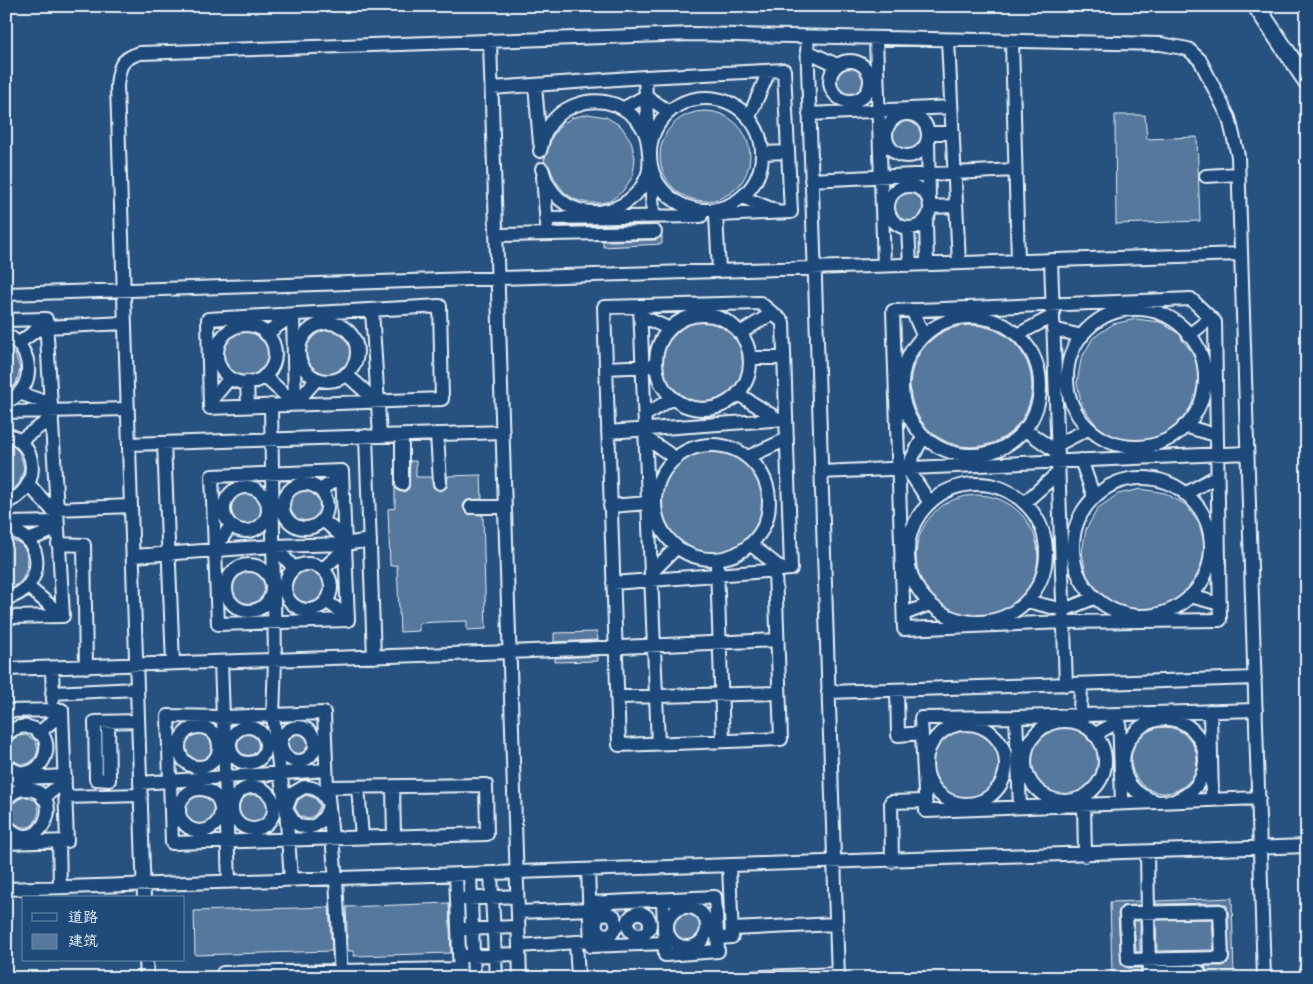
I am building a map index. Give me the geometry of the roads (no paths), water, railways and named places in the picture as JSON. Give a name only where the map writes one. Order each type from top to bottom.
[{"type":"street","points":[[1256,6],[1307,82]]},
{"type":"street","points":[[144,896],[117,86],[119,70],[123,61],[140,53],[692,34],[850,38],[876,44],[948,40],[1161,44],[1188,49],[1200,60],[1229,118],[1236,148],[1264,978]]},
{"type":"street","points":[[740,978],[838,976],[811,180],[812,114],[806,37]]},
{"type":"street","points":[[850,38],[856,62],[870,75],[874,82]]},
{"type":"street","points":[[948,40],[959,263]]},
{"type":"street","points":[[490,42],[520,978]]},
{"type":"street","points":[[1012,42],[1018,261]]},
{"type":"street","points":[[807,51],[837,65],[856,62],[876,44]]},
{"type":"street","points":[[876,44],[874,82],[882,134],[880,175],[885,210],[884,265]]},
{"type":"street","points":[[837,65],[829,81],[831,89],[834,95],[850,107]]},
{"type":"street","points":[[492,88],[644,77],[784,70],[791,212],[549,218]]},
{"type":"street","points":[[749,117],[769,71]]},
{"type":"street","points":[[696,74],[697,98]]},
{"type":"street","points":[[644,77],[652,214]]},
{"type":"street","points":[[586,81],[588,101]]},
{"type":"street","points":[[808,81],[829,81]]},
{"type":"street","points":[[850,107],[861,99],[874,82]]},
{"type":"street","points":[[535,85],[540,151],[549,218],[548,235]]},
{"type":"street","points":[[812,114],[834,95]]},
{"type":"street","points":[[864,95],[878,111],[892,120]]},
{"type":"street","points":[[624,108],[646,96]]},
{"type":"street","points":[[646,96],[669,112]]},
{"type":"street","points":[[540,151],[545,133],[556,118],[570,107],[588,101],[606,102],[624,108],[638,120],[647,136],[649,154],[652,171],[660,187],[688,208],[705,210],[723,208],[742,197],[751,188],[759,172],[762,153],[759,134],[749,117],[735,105],[716,98],[697,98],[679,104],[664,116],[654,133],[649,154],[649,172],[641,189],[628,202],[612,210],[594,213],[576,209],[560,200],[548,186],[542,169]]},
{"type":"street","points":[[536,100],[556,118]]},
{"type":"street","points":[[812,114],[850,107],[878,111],[905,111],[952,106]]},
{"type":"street","points":[[926,108],[930,174],[930,204],[926,220],[927,264]]},
{"type":"street","points":[[882,134],[892,120],[905,111]]},
{"type":"street","points":[[905,111],[918,116],[928,133]]},
{"type":"street","points":[[928,133],[953,133]]},
{"type":"street","points":[[900,154],[914,155],[921,152],[928,133]]},
{"type":"street","points":[[882,134],[900,154],[907,180]]},
{"type":"street","points":[[762,153],[788,152]]},
{"type":"street","points":[[880,175],[900,154]]},
{"type":"street","points":[[885,210],[896,190],[907,180],[930,174],[1015,170]]},
{"type":"street","points":[[1206,176],[1238,174]]},
{"type":"street","points":[[811,180],[880,175],[907,180],[921,189],[930,204]]},
{"type":"street","points":[[880,175],[896,190]]},
{"type":"street","points":[[652,214],[671,197]]},
{"type":"street","points":[[742,197],[779,212]]},
{"type":"street","points":[[549,218],[560,200]]},
{"type":"street","points":[[628,202],[652,214]]},
{"type":"street","points":[[930,204],[956,206]]},
{"type":"street","points":[[885,210],[894,222],[908,228],[920,225],[926,220]]},
{"type":"street","points":[[716,215],[719,271]]},
{"type":"street","points":[[908,228],[910,264]]},
{"type":"street","points":[[497,235],[655,232]]},
{"type":"street","points":[[6,294],[1241,254]]},
{"type":"street","points":[[1051,260],[1053,316],[1061,381],[1058,458],[1067,550],[1064,616],[1066,684]]},
{"type":"street","points":[[1191,299],[1215,322],[1210,377],[1217,454],[1214,547],[1220,620],[1064,616],[904,629],[903,468],[893,311],[912,310],[1053,316],[1126,305],[1191,299]]},
{"type":"street","points":[[613,583],[651,576],[718,574],[779,570],[790,569],[787,439],[782,419],[783,322],[760,303],[699,310],[640,311],[604,308],[610,506],[619,745],[780,739],[777,640],[779,570],[750,544]]},
{"type":"street","points":[[1061,381],[1075,345],[1088,328],[1106,315],[1126,305],[1168,317],[1185,330],[1198,348],[1204,370],[1210,377]]},
{"type":"street","points":[[440,306],[442,398],[210,408],[213,355],[208,319],[244,321],[293,315],[325,318],[372,310],[440,306]]},
{"type":"street","points":[[344,327],[372,310]]},
{"type":"street","points":[[372,310],[376,401],[380,436]]},
{"type":"street","points":[[699,310],[725,320],[737,329],[746,341],[750,358],[750,372],[744,387],[738,394],[719,407],[703,410],[687,407],[673,398],[662,386],[657,371],[656,356],[661,341],[670,329],[699,310]]},
{"type":"street","points":[[912,310],[923,335]]},
{"type":"street","points":[[640,311],[670,329]]},
{"type":"street","points":[[640,311],[658,744]]},
{"type":"street","points":[[740,333],[773,313]]},
{"type":"street","points":[[961,313],[1003,325],[1017,335],[1033,355],[1040,378],[1038,402],[1028,424],[1012,442],[990,453],[967,460],[943,450],[923,436],[909,417],[899,388],[910,352],[923,335],[961,313]]},
{"type":"street","points":[[293,315],[310,329]]},
{"type":"street","points":[[266,334],[293,315]]},
{"type":"street","points":[[293,315],[296,352],[295,404]]},
{"type":"street","points":[[1017,335],[1053,316]]},
{"type":"street","points":[[1053,316],[1082,336]]},
{"type":"street","points":[[325,318],[344,327],[356,343],[355,361],[346,374],[336,380],[322,380],[309,374],[303,367],[296,352],[302,338],[310,329],[325,318]]},
{"type":"street","points":[[1189,335],[1211,318]]},
{"type":"street","points":[[6,320],[46,319],[63,616]]},
{"type":"street","points":[[213,355],[220,368],[230,378],[243,383],[260,379],[264,376],[272,366],[274,352],[270,338],[255,326],[244,321]]},
{"type":"street","points":[[213,355],[224,336],[244,321]]},
{"type":"street","points":[[19,343],[46,325],[125,323]]},
{"type":"street","points":[[208,323],[224,336]]},
{"type":"street","points":[[6,335],[19,343],[27,356],[29,368],[27,380],[19,393],[6,402]]},
{"type":"street","points":[[274,352],[296,352]]},
{"type":"street","points":[[357,352],[374,352]]},
{"type":"street","points":[[750,358],[784,358]]},
{"type":"street","points":[[606,368],[657,365]]},
{"type":"street","points":[[29,368],[49,368]]},
{"type":"street","points":[[346,374],[376,401]]},
{"type":"street","points":[[264,376],[295,404]]},
{"type":"street","points":[[1061,381],[1067,386],[1074,409],[1088,429],[1108,442],[1131,448],[1155,445],[1176,434],[1193,417],[1210,377]]},
{"type":"street","points":[[210,402],[230,378]]},
{"type":"street","points":[[322,380],[328,403]]},
{"type":"street","points":[[295,404],[322,380]]},
{"type":"street","points":[[1039,385],[1061,381]]},
{"type":"street","points":[[247,382],[248,406]]},
{"type":"street","points":[[19,393],[51,411]]},
{"type":"street","points":[[738,394],[782,419]]},
{"type":"street","points":[[645,415],[673,398]]},
{"type":"street","points":[[271,405],[275,506],[274,546],[277,587],[274,718],[271,747]]},
{"type":"street","points":[[6,412],[128,409]]},
{"type":"street","points":[[708,409],[711,444]]},
{"type":"street","points":[[20,441],[51,411]]},
{"type":"street","points":[[608,432],[645,433],[708,424],[782,419]]},
{"type":"street","points":[[1184,426],[1216,435]]},
{"type":"street","points":[[1024,429],[1058,458]]},
{"type":"street","points":[[1024,503],[1058,458],[1088,429]]},
{"type":"street","points":[[129,444],[503,432]]},
{"type":"street","points":[[645,433],[675,458]]},
{"type":"street","points":[[6,434],[20,441],[28,450],[32,461],[32,473],[29,484],[22,494],[6,502]]},
{"type":"street","points":[[438,434],[440,482]]},
{"type":"street","points":[[402,435],[402,484]]},
{"type":"street","points":[[366,436],[374,657]]},
{"type":"street","points":[[903,468],[923,436]]},
{"type":"street","points":[[748,457],[787,439]]},
{"type":"street","points":[[164,443],[174,663]]},
{"type":"street","points":[[711,444],[731,447],[748,457],[761,471],[768,490],[769,507],[764,527],[750,544],[739,553],[722,559],[704,559],[687,554],[672,543],[661,528],[656,511],[656,492],[662,473],[675,458],[692,448],[711,444]]},
{"type":"street","points":[[821,472],[903,468],[967,460],[1058,458],[1081,460],[1247,452]]},
{"type":"street","points":[[1132,479],[1133,458]]},
{"type":"street","points":[[967,460],[968,484]]},
{"type":"street","points":[[1081,460],[1094,497]]},
{"type":"street","points":[[32,466],[54,465]]},
{"type":"street","points":[[903,468],[930,503]]},
{"type":"street","points":[[218,622],[221,589],[214,552],[218,510],[212,476],[243,481],[273,477],[303,478],[342,471],[348,617]]},
{"type":"street","points":[[320,490],[342,476]]},
{"type":"street","points":[[1184,494],[1217,476]]},
{"type":"street","points":[[273,477],[290,490]]},
{"type":"street","points":[[261,492],[273,477]]},
{"type":"street","points":[[218,510],[234,528],[245,531],[255,529],[263,523],[268,513],[303,478]]},
{"type":"street","points":[[243,481],[261,492],[290,523],[305,529],[317,525],[322,520],[326,514],[327,504],[320,490],[303,478]]},
{"type":"street","points":[[1132,479],[1154,479],[1174,486],[1191,499],[1204,517],[1210,540],[1214,547],[1199,586],[1183,603],[1161,614],[1138,617],[1114,611],[1094,598],[1080,579],[1073,556],[1067,550],[1081,514],[1094,497],[1112,485],[1132,479]]},
{"type":"street","points":[[212,480],[229,494]]},
{"type":"street","points":[[218,510],[229,494],[243,481]]},
{"type":"street","points":[[29,484],[57,518]]},
{"type":"street","points":[[968,484],[990,485],[1010,492],[1024,503],[1039,522],[1046,546],[1044,570],[1035,592],[1026,602],[1018,609],[997,620],[973,623],[950,617],[930,604],[915,584],[905,556],[917,520],[930,503],[948,490],[968,484]]},
{"type":"street","points":[[610,506],[648,503]]},
{"type":"street","points":[[327,504],[343,505]]},
{"type":"street","points":[[769,507],[788,505]]},
{"type":"street","points":[[6,523],[57,518],[131,506]]},
{"type":"street","points":[[472,508],[505,507]]},
{"type":"street","points":[[28,540],[57,518]]},
{"type":"street","points":[[322,520],[345,544]]},
{"type":"street","points":[[263,523],[274,546],[300,566]]},
{"type":"street","points":[[260,569],[290,523]]},
{"type":"street","points":[[214,552],[231,525]]},
{"type":"street","points":[[6,528],[18,532],[28,540],[34,550],[37,562],[35,574],[28,587],[23,592],[6,598]]},
{"type":"street","points":[[300,566],[306,545],[305,529]]},
{"type":"street","points":[[245,531],[247,565]]},
{"type":"street","points":[[133,556],[214,552],[274,546],[345,544],[370,540]]},
{"type":"street","points":[[58,544],[84,545],[86,667]]},
{"type":"street","points":[[323,569],[345,544]]},
{"type":"street","points":[[651,576],[677,546]]},
{"type":"street","points":[[1046,552],[1067,550]]},
{"type":"street","points":[[214,552],[232,572]]},
{"type":"street","points":[[716,559],[723,741]]},
{"type":"street","points":[[37,562],[59,562]]},
{"type":"street","points":[[218,622],[262,606],[289,574],[300,566],[316,565],[328,575],[331,590],[326,601],[308,615]]},
{"type":"street","points":[[221,589],[232,572],[242,566],[256,566],[268,575],[297,607],[308,615]]},
{"type":"street","points":[[331,586],[347,585]]},
{"type":"street","points":[[28,587],[63,616]]},
{"type":"street","points":[[221,589],[244,613],[275,621],[308,615],[348,620],[348,617]]},
{"type":"street","points":[[1190,596],[1220,604]]},
{"type":"street","points":[[1064,616],[1094,598]]},
{"type":"street","points":[[326,601],[348,617]]},
{"type":"street","points":[[1026,602],[1064,616]]},
{"type":"street","points":[[275,621],[294,604]]},
{"type":"street","points":[[904,614],[930,604]]},
{"type":"street","points":[[262,606],[275,621]]},
{"type":"street","points":[[218,622],[218,624],[244,613]]},
{"type":"street","points":[[6,617],[63,616]]},
{"type":"street","points":[[6,669],[510,652],[777,640]]},
{"type":"street","points":[[221,662],[229,882]]},
{"type":"street","points":[[52,668],[52,693],[58,712],[64,747],[66,813],[60,887]]},
{"type":"street","points":[[828,692],[1255,678]]},
{"type":"street","points":[[1080,715],[1081,684]]},
{"type":"street","points":[[52,693],[137,690]]},
{"type":"street","points":[[896,690],[898,735],[922,729]]},
{"type":"street","points":[[617,697],[779,693]]},
{"type":"street","points":[[1256,710],[1210,716],[1080,715],[963,721],[921,718],[926,811],[962,807],[1084,805],[1119,802],[1172,802],[1212,798],[1259,798]]},
{"type":"street","points":[[7,797],[15,792],[46,757],[45,741],[39,733],[29,727],[10,731],[12,711],[58,712]]},
{"type":"street","points":[[39,733],[58,712]]},
{"type":"street","points":[[199,837],[213,827],[241,790],[247,771],[255,761],[282,737],[292,724],[324,713],[324,716]]},
{"type":"street","points":[[291,880],[288,837],[280,808],[280,775],[271,747],[263,737],[248,727],[223,720],[196,721],[168,716],[174,748],[170,781],[175,812],[172,843],[199,837],[227,838],[258,828],[267,823],[280,808],[299,789],[310,787],[325,778]]},
{"type":"street","points":[[308,731],[324,716]]},
{"type":"street","points":[[324,716],[320,744],[336,878],[341,974]]},
{"type":"street","points":[[1121,716],[1138,728]]},
{"type":"street","points":[[1094,735],[1121,716]]},
{"type":"street","points":[[1121,716],[1122,763],[1126,777],[1134,789],[1146,798],[1158,802]]},
{"type":"street","points":[[1119,802],[1124,750],[1130,738],[1138,728],[1163,716],[1188,726],[1197,735],[1204,747],[1208,760],[1204,774],[1197,786],[1186,796],[1172,802]]},
{"type":"street","points":[[1188,726],[1210,716]]},
{"type":"street","points":[[1210,716],[1208,760],[1212,798]]},
{"type":"street","points":[[223,720],[248,727],[274,718],[292,724]]},
{"type":"street","points":[[170,781],[194,775],[213,762],[224,745],[233,736],[248,727],[274,718],[301,727],[308,731],[320,744]]},
{"type":"street","points":[[1019,718],[1036,734]]},
{"type":"street","points":[[997,738],[1019,718]]},
{"type":"street","points":[[1018,806],[1016,764],[1019,718]]},
{"type":"street","points":[[211,730],[223,720]]},
{"type":"street","points":[[108,722],[138,721]]},
{"type":"street","points":[[168,721],[184,733]]},
{"type":"street","points":[[196,721],[203,727],[211,730],[280,808],[292,819],[308,828],[332,835],[362,837],[488,834],[486,785],[358,787],[325,778],[271,747]]},
{"type":"street","points":[[174,748],[184,733],[196,721]]},
{"type":"street","points":[[1094,735],[1079,723],[1066,721],[1052,723],[1040,729],[1031,739],[1026,752],[1016,764],[1005,777],[999,788],[976,804],[962,807],[937,793],[929,782],[924,769],[926,756],[932,742],[940,733],[963,721],[988,730],[997,738],[1004,751],[1016,764],[1028,778],[1035,788],[1045,796],[1057,801],[1069,801],[1082,798],[1092,791],[1100,780],[1104,764],[1104,753],[1100,740],[1094,735]]},
{"type":"street","points":[[922,729],[932,742]]},
{"type":"street","points":[[267,792],[280,775],[300,762],[320,744]]},
{"type":"street","points":[[46,747],[64,747]]},
{"type":"street","points":[[174,748],[205,790],[217,797],[236,821],[248,832]]},
{"type":"street","points":[[43,760],[65,777]]},
{"type":"street","points":[[213,762],[238,793]]},
{"type":"street","points":[[280,775],[300,762]]},
{"type":"street","points":[[299,789],[300,762]]},
{"type":"street","points":[[1104,764],[1122,763]]},
{"type":"street","points":[[6,769],[24,780],[43,798],[47,805],[47,819],[41,829],[25,839]]},
{"type":"street","points":[[213,794],[225,777],[247,771]]},
{"type":"street","points":[[65,797],[141,789],[194,775],[225,777],[247,771],[280,775],[299,789]]},
{"type":"street","points":[[175,812],[190,791],[194,775]]},
{"type":"street","points":[[24,780],[65,777]]},
{"type":"street","points":[[43,798],[65,777]]},
{"type":"street","points":[[170,781],[185,796]]},
{"type":"street","points":[[393,786],[394,836]]},
{"type":"street","points":[[358,787],[362,837]]},
{"type":"street","points":[[1018,806],[1035,788]]},
{"type":"street","points":[[1119,802],[1134,789]]},
{"type":"street","points":[[1192,790],[1212,798]]},
{"type":"street","points":[[1092,791],[1119,802]]},
{"type":"street","points":[[990,796],[1018,806]]},
{"type":"street","points":[[892,861],[891,802],[925,804],[943,797]]},
{"type":"street","points":[[227,838],[248,832],[288,837],[308,828],[325,817],[328,805]]},
{"type":"street","points":[[1084,805],[1085,854]]},
{"type":"street","points":[[48,812],[66,813]]},
{"type":"street","points":[[175,812],[187,827],[199,837]]},
{"type":"street","points":[[267,823],[288,837]]},
{"type":"street","points":[[172,838],[187,827]]},
{"type":"street","points":[[213,827],[227,838]]},
{"type":"street","points":[[288,837],[308,828],[332,835]]},
{"type":"street","points":[[41,829],[63,841]]},
{"type":"street","points":[[8,830],[25,839]]},
{"type":"street","points":[[6,843],[25,839],[63,841]]},
{"type":"street","points":[[6,889],[1146,853],[1307,846]]},
{"type":"street","points":[[1146,853],[1149,970]]},
{"type":"street","points":[[694,947],[706,934],[732,937],[729,866]]},
{"type":"street","points":[[588,871],[618,923],[666,936]]},
{"type":"street","points":[[470,874],[474,978]]},
{"type":"street","points":[[491,874],[496,978]]},
{"type":"street","points":[[456,875],[459,967]]},
{"type":"street","points":[[456,899],[517,896]]},
{"type":"street","points":[[222,973],[341,974],[459,967],[473,956],[495,955],[576,942],[663,902],[692,906],[715,897],[716,899]]},
{"type":"street","points":[[716,899],[715,934],[718,951],[694,947],[665,955],[669,920],[675,912],[682,908],[716,899]]},
{"type":"street","points":[[663,902],[675,912]]},
{"type":"street","points":[[663,902],[666,936]]},
{"type":"street","points":[[692,906],[704,916],[715,934]]},
{"type":"street","points":[[1149,970],[1222,958],[1220,911],[1126,914],[1128,960],[1149,970],[1199,972],[1199,978]]},
{"type":"street","points":[[518,912],[618,923],[666,936]]},
{"type":"street","points":[[732,929],[836,924]]},
{"type":"street","points":[[458,930],[518,927]]},
{"type":"street","points":[[576,942],[578,978]]},
{"type":"street","points":[[146,962],[147,978]]}]
